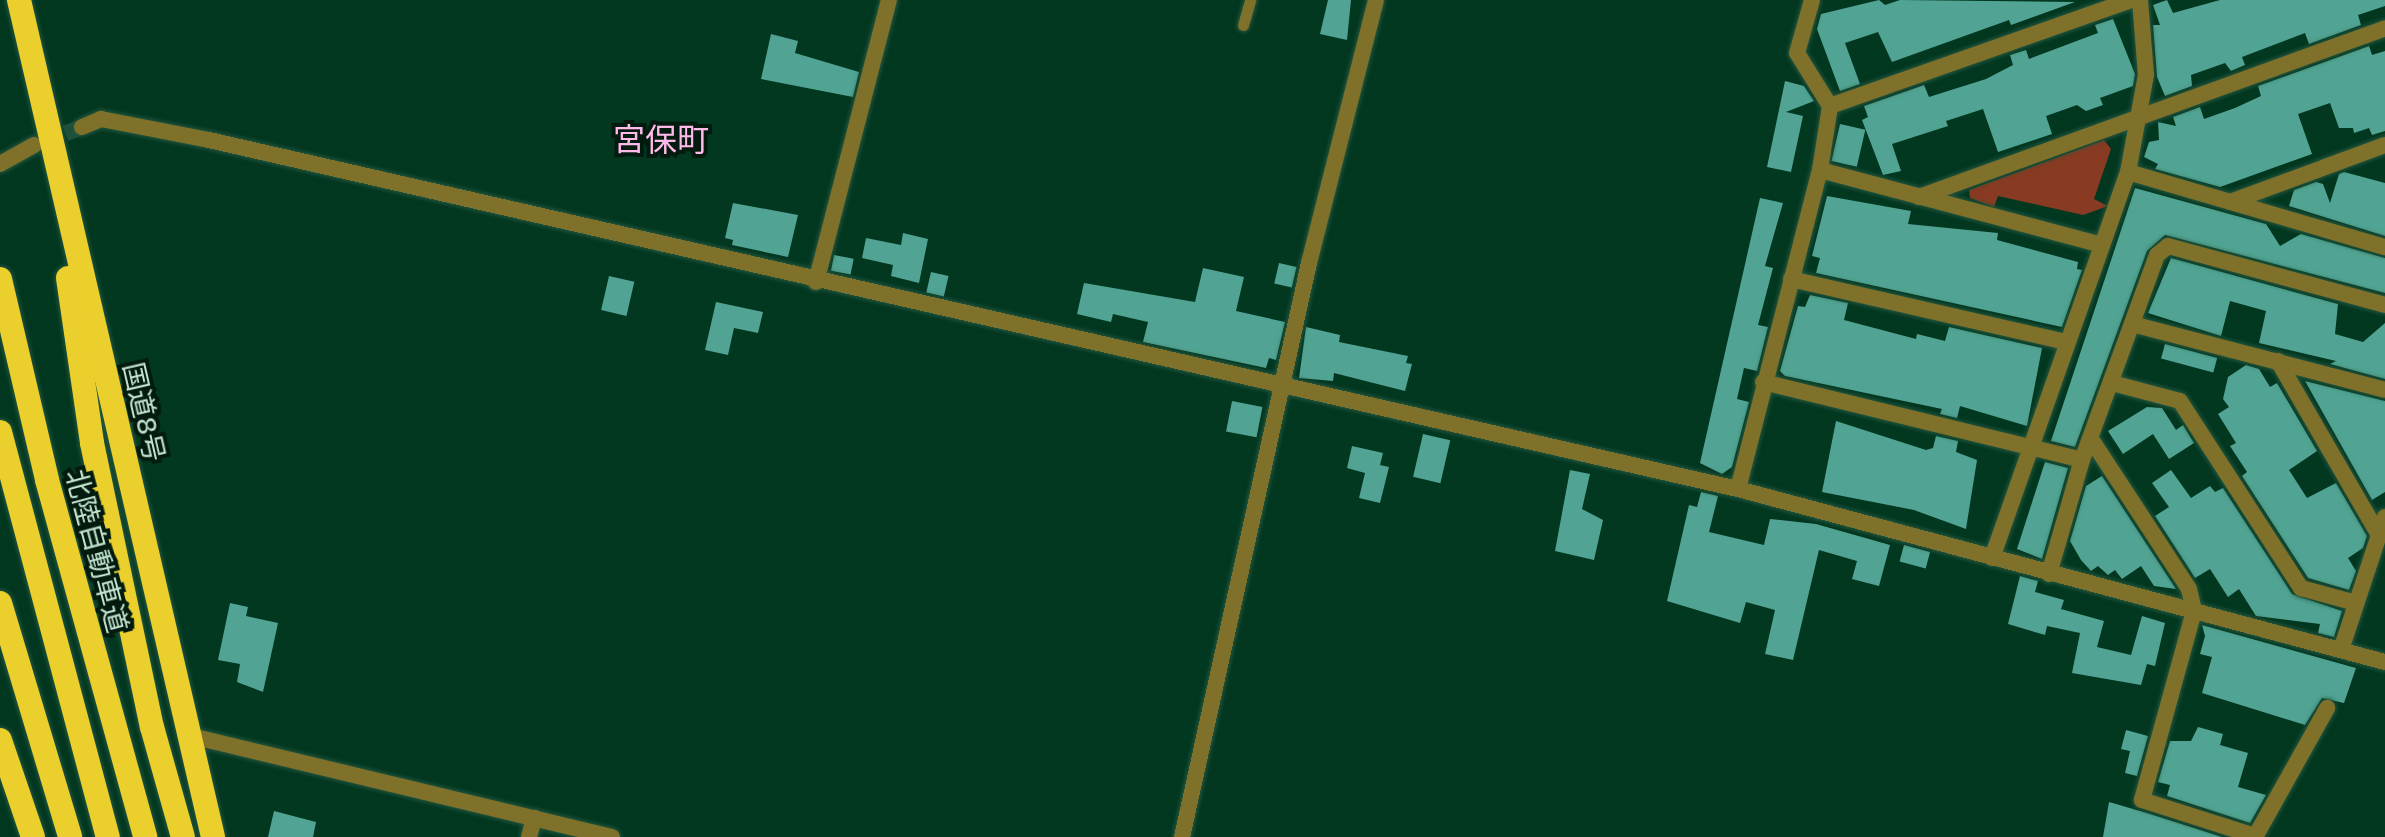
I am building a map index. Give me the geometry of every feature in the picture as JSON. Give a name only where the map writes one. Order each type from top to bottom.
[{"type":"highway","name":"国道8号","points":[[19,0],[213,837]]},
{"type":"highway","points":[[38,76],[92,443],[168,786],[183,837]]},
{"type":"highway","name":"北陸自動車道","points":[[0,279],[47,480],[145,837]]},
{"type":"highway","points":[[0,432],[108,837]]},
{"type":"highway","points":[[0,603],[70,837]]},
{"type":"highway","points":[[0,740],[33,837]]},
{"type":"street","points":[[816,282],[889,0]]},
{"type":"street","points":[[1182,837],[1282,384],[1376,0]]},
{"type":"street","points":[[1738,489],[1763,382],[1820,170],[1830,106],[1797,53],[1812,0]]},
{"type":"street","points":[[1830,106],[2131,0]]},
{"type":"street","points":[[1992,558],[2099,244],[2128,172],[2146,75],[2140,0]]},
{"type":"street","points":[[1919,197],[2141,112],[2385,28]]},
{"type":"street","points":[[82,127],[101,119],[209,140],[816,282],[1282,384],[1738,489],[2385,662]]},
{"type":"street","points":[[0,164],[34,145]]},
{"type":"street","points":[[2230,202],[2385,145]]},
{"type":"street","points":[[1820,170],[2099,244]]},
{"type":"street","points":[[2128,172],[2385,247]]},
{"type":"street","points":[[2049,574],[2082,460],[2157,255],[2168,246],[2385,305]]},
{"type":"street","points":[[1791,279],[2065,342]]},
{"type":"street","points":[[2132,324],[2385,390]]},
{"type":"street","points":[[2278,361],[2379,535]]},
{"type":"street","points":[[1763,382],[2082,460]]},
{"type":"street","points":[[2112,383],[2180,401],[2301,588],[2356,603]]},
{"type":"street","points":[[2091,439],[2189,589],[2194,611],[2142,800],[2255,836],[2327,708]]},
{"type":"street","points":[[2341,650],[2385,517]]},
{"type":"street","points":[[187,735],[612,837]]},
{"type":"street","points":[[529,837],[534,818]]},
{"type":"lane","points":[[1243,25],[1250,0]]},
{"type":"shaded area","points":[[2104,140],[2111,149],[2094,199],[2108,206],[2083,215],[1998,196],[1994,207],[1970,198],[1969,190]]},
{"type":"building","points":[[1328,0],[1351,0],[1347,40],[1320,34]]},
{"type":"building","points":[[1879,0],[1885,5],[1900,0],[2075,2],[2011,25],[2009,20],[1892,62],[1878,32],[1845,43],[1860,84],[1840,91],[1817,29],[1821,14]]},
{"type":"building","points":[[2167,0],[2173,13],[2220,0],[2385,0],[2385,6],[2358,15],[2361,25],[2309,44],[2305,33],[2242,57],[2245,65],[2231,71],[2225,63],[2191,75],[2192,86],[2165,96],[2157,77],[2153,25],[2160,25],[2153,5]]},
{"type":"building","points":[[2113,19],[2135,74],[2133,86],[2100,98],[2103,105],[2086,111],[2077,105],[2046,116],[2052,134],[1998,152],[1983,109],[1946,121],[1948,126],[1892,144],[1901,171],[1883,175],[1862,120],[1868,117],[1864,106],[1924,85],[1929,97],[1986,79],[2013,65],[2010,55],[2026,50],[2029,59],[2098,33],[2095,25]]},
{"type":"building","points":[[771,34],[798,41],[795,53],[859,72],[853,97],[761,79]]},
{"type":"building","points":[[2369,46],[2372,55],[2385,51],[2385,131],[2372,135],[2369,128],[2354,133],[2353,128],[2339,128],[2330,103],[2298,114],[2312,154],[2220,187],[2155,169],[2158,164],[2144,157],[2149,142],[2159,140],[2158,122],[2176,126],[2173,117],[2200,107],[2204,119],[2235,108],[2261,96],[2258,86]]},
{"type":"building","points":[[1785,81],[1804,86],[1814,101],[1786,112],[1803,116],[1791,172],[1767,167]]},
{"type":"building","points":[[1840,124],[1865,130],[1857,167],[1831,161]]},
{"type":"building","points":[[2344,172],[2385,183],[2385,236],[2289,206],[2294,190],[2316,182],[2323,184],[2330,203],[2339,174]]},
{"type":"building","points":[[2135,188],[2266,224],[2280,246],[2301,234],[2385,258],[2385,293],[2165,235],[2147,251],[2075,447],[2051,441]]},
{"type":"building","points":[[1827,196],[1911,211],[1908,224],[1998,233],[1997,240],[2078,262],[2077,269],[2082,270],[2062,327],[1816,273],[1820,258],[1812,256]]},
{"type":"building","points":[[1760,198],[1783,203],[1765,266],[1773,268],[1758,325],[1768,327],[1757,371],[1744,368],[1737,399],[1749,402],[1732,467],[1722,474],[1700,463]]},
{"type":"building","points":[[733,203],[798,215],[788,257],[732,245],[733,240],[725,238]]},
{"type":"building","points":[[903,233],[928,239],[919,283],[891,276],[893,265],[862,258],[866,238],[901,245]]},
{"type":"building","points":[[834,255],[854,259],[851,275],[831,271]]},
{"type":"building","points":[[2171,258],[2338,304],[2335,334],[2363,342],[2385,323],[2385,379],[2330,364],[2336,361],[2259,343],[2266,311],[2230,301],[2221,336],[2148,313]]},
{"type":"building","points":[[1279,263],[1297,267],[1292,288],[1274,283]]},
{"type":"building","points":[[1203,268],[1244,277],[1236,311],[1285,322],[1276,360],[1269,358],[1266,368],[1143,342],[1148,322],[1113,314],[1111,322],[1077,314],[1084,283],[1195,302]]},
{"type":"building","points":[[931,272],[949,276],[944,297],[926,292]]},
{"type":"building","points":[[609,276],[634,282],[626,316],[601,310]]},
{"type":"building","points":[[1810,295],[1848,303],[1844,320],[1916,339],[1917,334],[1945,341],[1949,327],[2042,348],[2027,426],[1960,406],[1957,418],[1940,414],[1942,409],[1785,376],[1780,371],[1798,306],[1805,307]]},
{"type":"building","points":[[716,302],[763,312],[758,333],[734,328],[728,355],[705,350]]},
{"type":"building","points":[[1306,327],[1340,335],[1339,342],[1408,356],[1406,363],[1412,364],[1405,391],[1334,373],[1333,381],[1299,378]]},
{"type":"building","points":[[2165,344],[2217,358],[2213,372],[2161,358]]},
{"type":"building","points":[[2246,365],[2259,369],[2270,387],[2277,383],[2317,451],[2289,470],[2307,498],[2336,483],[2367,536],[2363,548],[2348,558],[2356,571],[2349,590],[2308,578],[2242,476],[2247,472],[2230,446],[2236,443],[2218,414],[2229,407],[2223,399],[2228,377]]},
{"type":"building","points":[[2305,381],[2385,401],[2385,492],[2372,500]]},
{"type":"building","points":[[1232,401],[1262,407],[1257,437],[1226,431]]},
{"type":"building","points":[[2147,407],[2162,408],[2176,430],[2183,425],[2194,443],[2169,459],[2153,434],[2123,454],[2108,431]]},
{"type":"building","points":[[1836,421],[1926,450],[1933,448],[1936,436],[1958,441],[1956,452],[1977,460],[1966,529],[1914,510],[1822,492]]},
{"type":"building","points":[[1423,434],[1450,440],[1440,483],[1413,477]]},
{"type":"building","points":[[1352,446],[1383,453],[1380,465],[1389,467],[1380,503],[1359,498],[1365,473],[1347,468]]},
{"type":"building","points":[[2045,462],[2068,468],[2042,559],[2017,549]]},
{"type":"building","points":[[1570,470],[1590,474],[1582,509],[1603,520],[1594,560],[1555,551]]},
{"type":"building","points":[[2171,470],[2191,498],[2210,486],[2215,492],[2223,488],[2292,594],[2342,611],[2334,637],[2318,633],[2320,624],[2256,616],[2239,589],[2228,597],[2210,569],[2195,578],[2155,516],[2169,507],[2152,483]]},
{"type":"building","points":[[2102,476],[2176,589],[2154,586],[2141,566],[2122,579],[2115,570],[2108,575],[2098,566],[2091,571],[2081,560],[2070,541],[2086,486]]},
{"type":"building","points":[[1701,492],[1718,496],[1709,532],[1764,545],[1770,519],[1816,524],[1890,545],[1879,586],[1852,579],[1857,561],[1819,550],[1793,660],[1765,654],[1775,610],[1746,602],[1740,623],[1667,601],[1689,505],[1697,507]]},
{"type":"building","points":[[1904,545],[1930,552],[1926,568],[1900,561]]},
{"type":"building","points":[[2020,576],[2038,581],[2035,592],[2064,600],[2061,609],[2104,621],[2097,647],[2131,655],[2142,616],[2165,623],[2155,666],[2147,664],[2141,685],[2072,673],[2080,633],[2047,626],[2045,635],[2008,624]]},
{"type":"building","points":[[230,603],[248,607],[246,616],[278,623],[263,692],[237,682],[240,664],[218,660]]},
{"type":"building","points":[[2202,625],[2356,668],[2344,703],[2322,698],[2305,725],[2202,693],[2212,657],[2200,654],[2205,636]]},
{"type":"building","points":[[2198,727],[2223,734],[2220,745],[2248,753],[2238,787],[2266,795],[2250,823],[2167,796],[2170,785],[2158,782],[2170,741],[2191,741]]},
{"type":"building","points":[[2126,730],[2148,736],[2137,776],[2125,773],[2130,751],[2121,749]]},
{"type":"building","points":[[2109,802],[2147,813],[2222,837],[2103,837]]},
{"type":"building","points":[[274,811],[316,822],[313,837],[268,837]]},
{"type":"tunnel","points":[[43,142],[82,127]]},
{"type":"district","name":"宮保町","points":[[661,139]]}]
